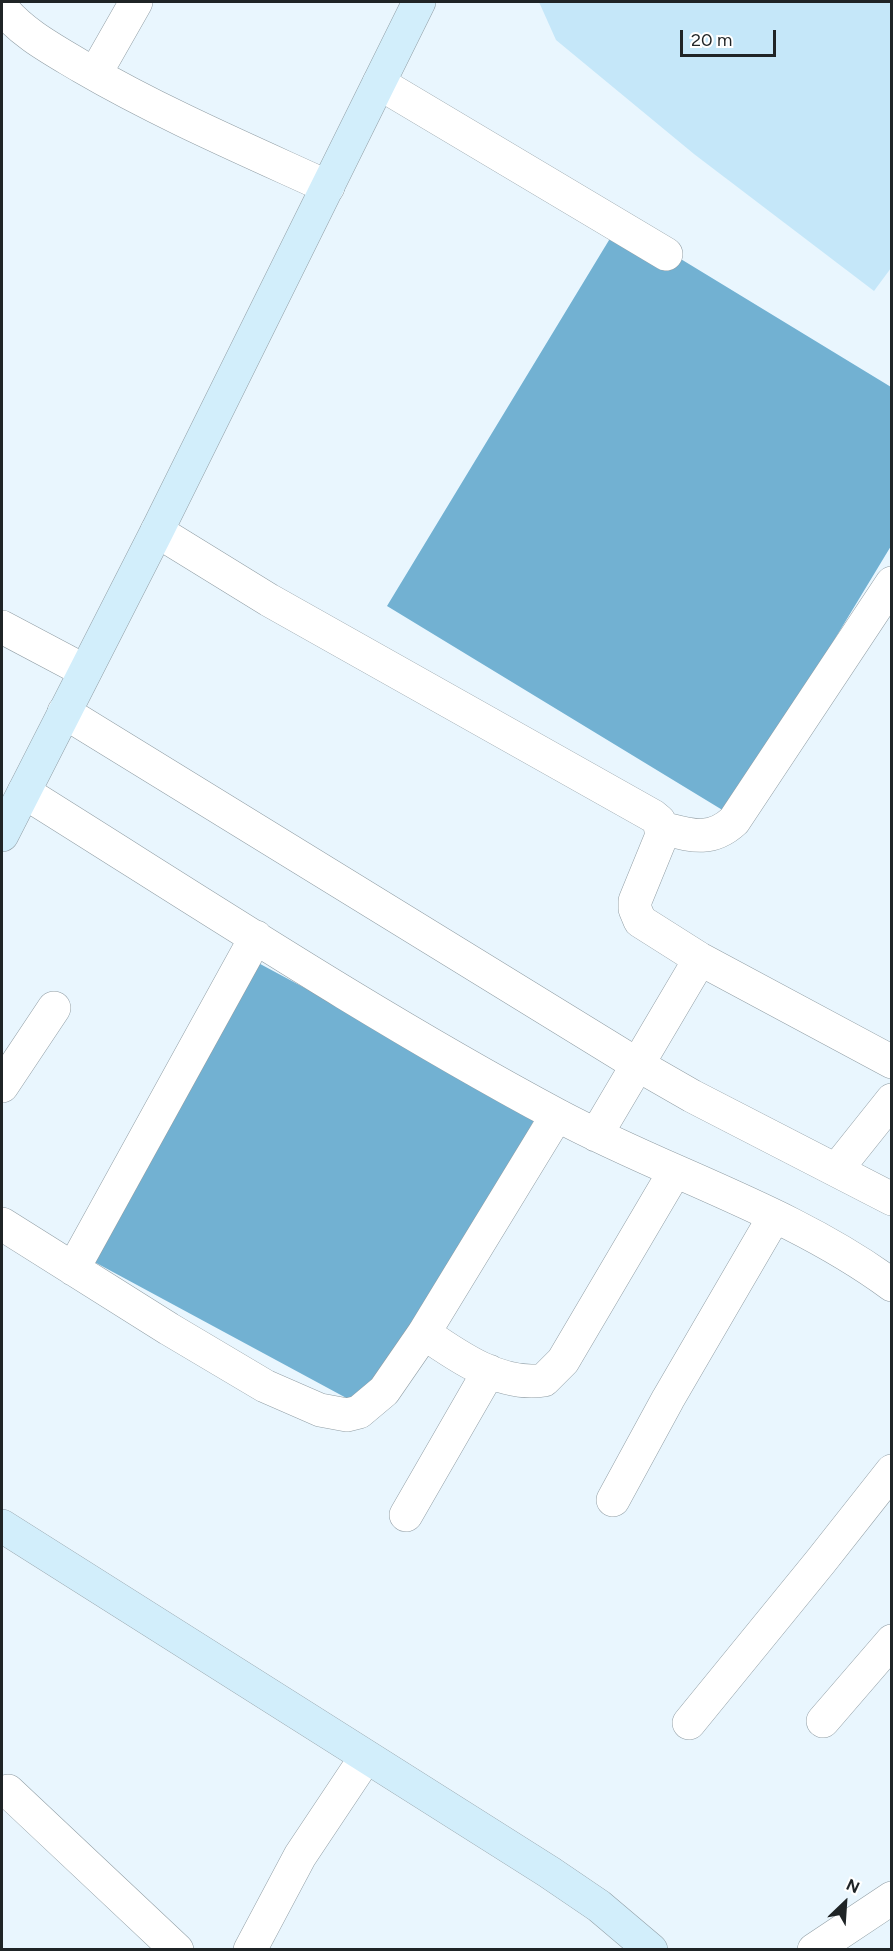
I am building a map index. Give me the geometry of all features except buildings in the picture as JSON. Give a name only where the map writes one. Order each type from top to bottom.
[{"type":"street","points":[[95,74],[136,2]]},
{"type":"street","points":[[2,835],[157,531],[419,2]]},
{"type":"street","points":[[2,8],[27,33],[144,102],[328,187]]},
{"type":"street","points":[[380,83],[666,254]]},
{"type":"street","points":[[157,531],[269,600],[653,816],[662,828],[662,835],[634,909],[640,921],[700,959],[891,1062]]},
{"type":"street","points":[[662,828],[687,834],[709,835],[723,831],[734,821],[891,583]]},
{"type":"street","points":[[2,627],[85,671]]},
{"type":"street","points":[[64,711],[638,1065],[692,1096],[837,1169],[891,1199]]},
{"type":"street","points":[[24,792],[458,1060],[596,1135],[824,1241],[891,1285]]},
{"type":"street","points":[[73,1269],[256,937]]},
{"type":"street","points":[[596,1135],[700,959]]},
{"type":"street","points":[[2,1086],[54,1008]]},
{"type":"street","points":[[837,1169],[891,1100]]},
{"type":"street","points":[[2,1224],[265,1386],[320,1410],[335,1414],[359,1412],[372,1404],[384,1391],[424,1332],[557,1115]]},
{"type":"street","points":[[424,1332],[454,1353],[489,1371],[524,1382],[544,1380],[554,1374],[675,1171]]},
{"type":"street","points":[[613,1500],[774,1217]]},
{"type":"street","points":[[406,1515],[489,1371]]},
{"type":"street","points":[[689,1723],[821,1562],[891,1471]]},
{"type":"street","points":[[2,1526],[549,1872],[599,1906],[651,1950]]},
{"type":"street","points":[[823,1721],[891,1641]]},
{"type":"street","points":[[250,1950],[300,1856],[366,1756]]},
{"type":"street","points":[[9,1791],[177,1950]]},
{"type":"street","points":[[814,1950],[891,1898]]},
{"type":"shaded area","points":[[539,2],[891,2],[891,268],[874,291],[694,154],[556,40]]},
{"type":"water","points":[[620,222],[891,387],[891,546],[729,814],[387,606]]},
{"type":"water","points":[[249,958],[538,1113],[376,1414],[87,1258]]}]
